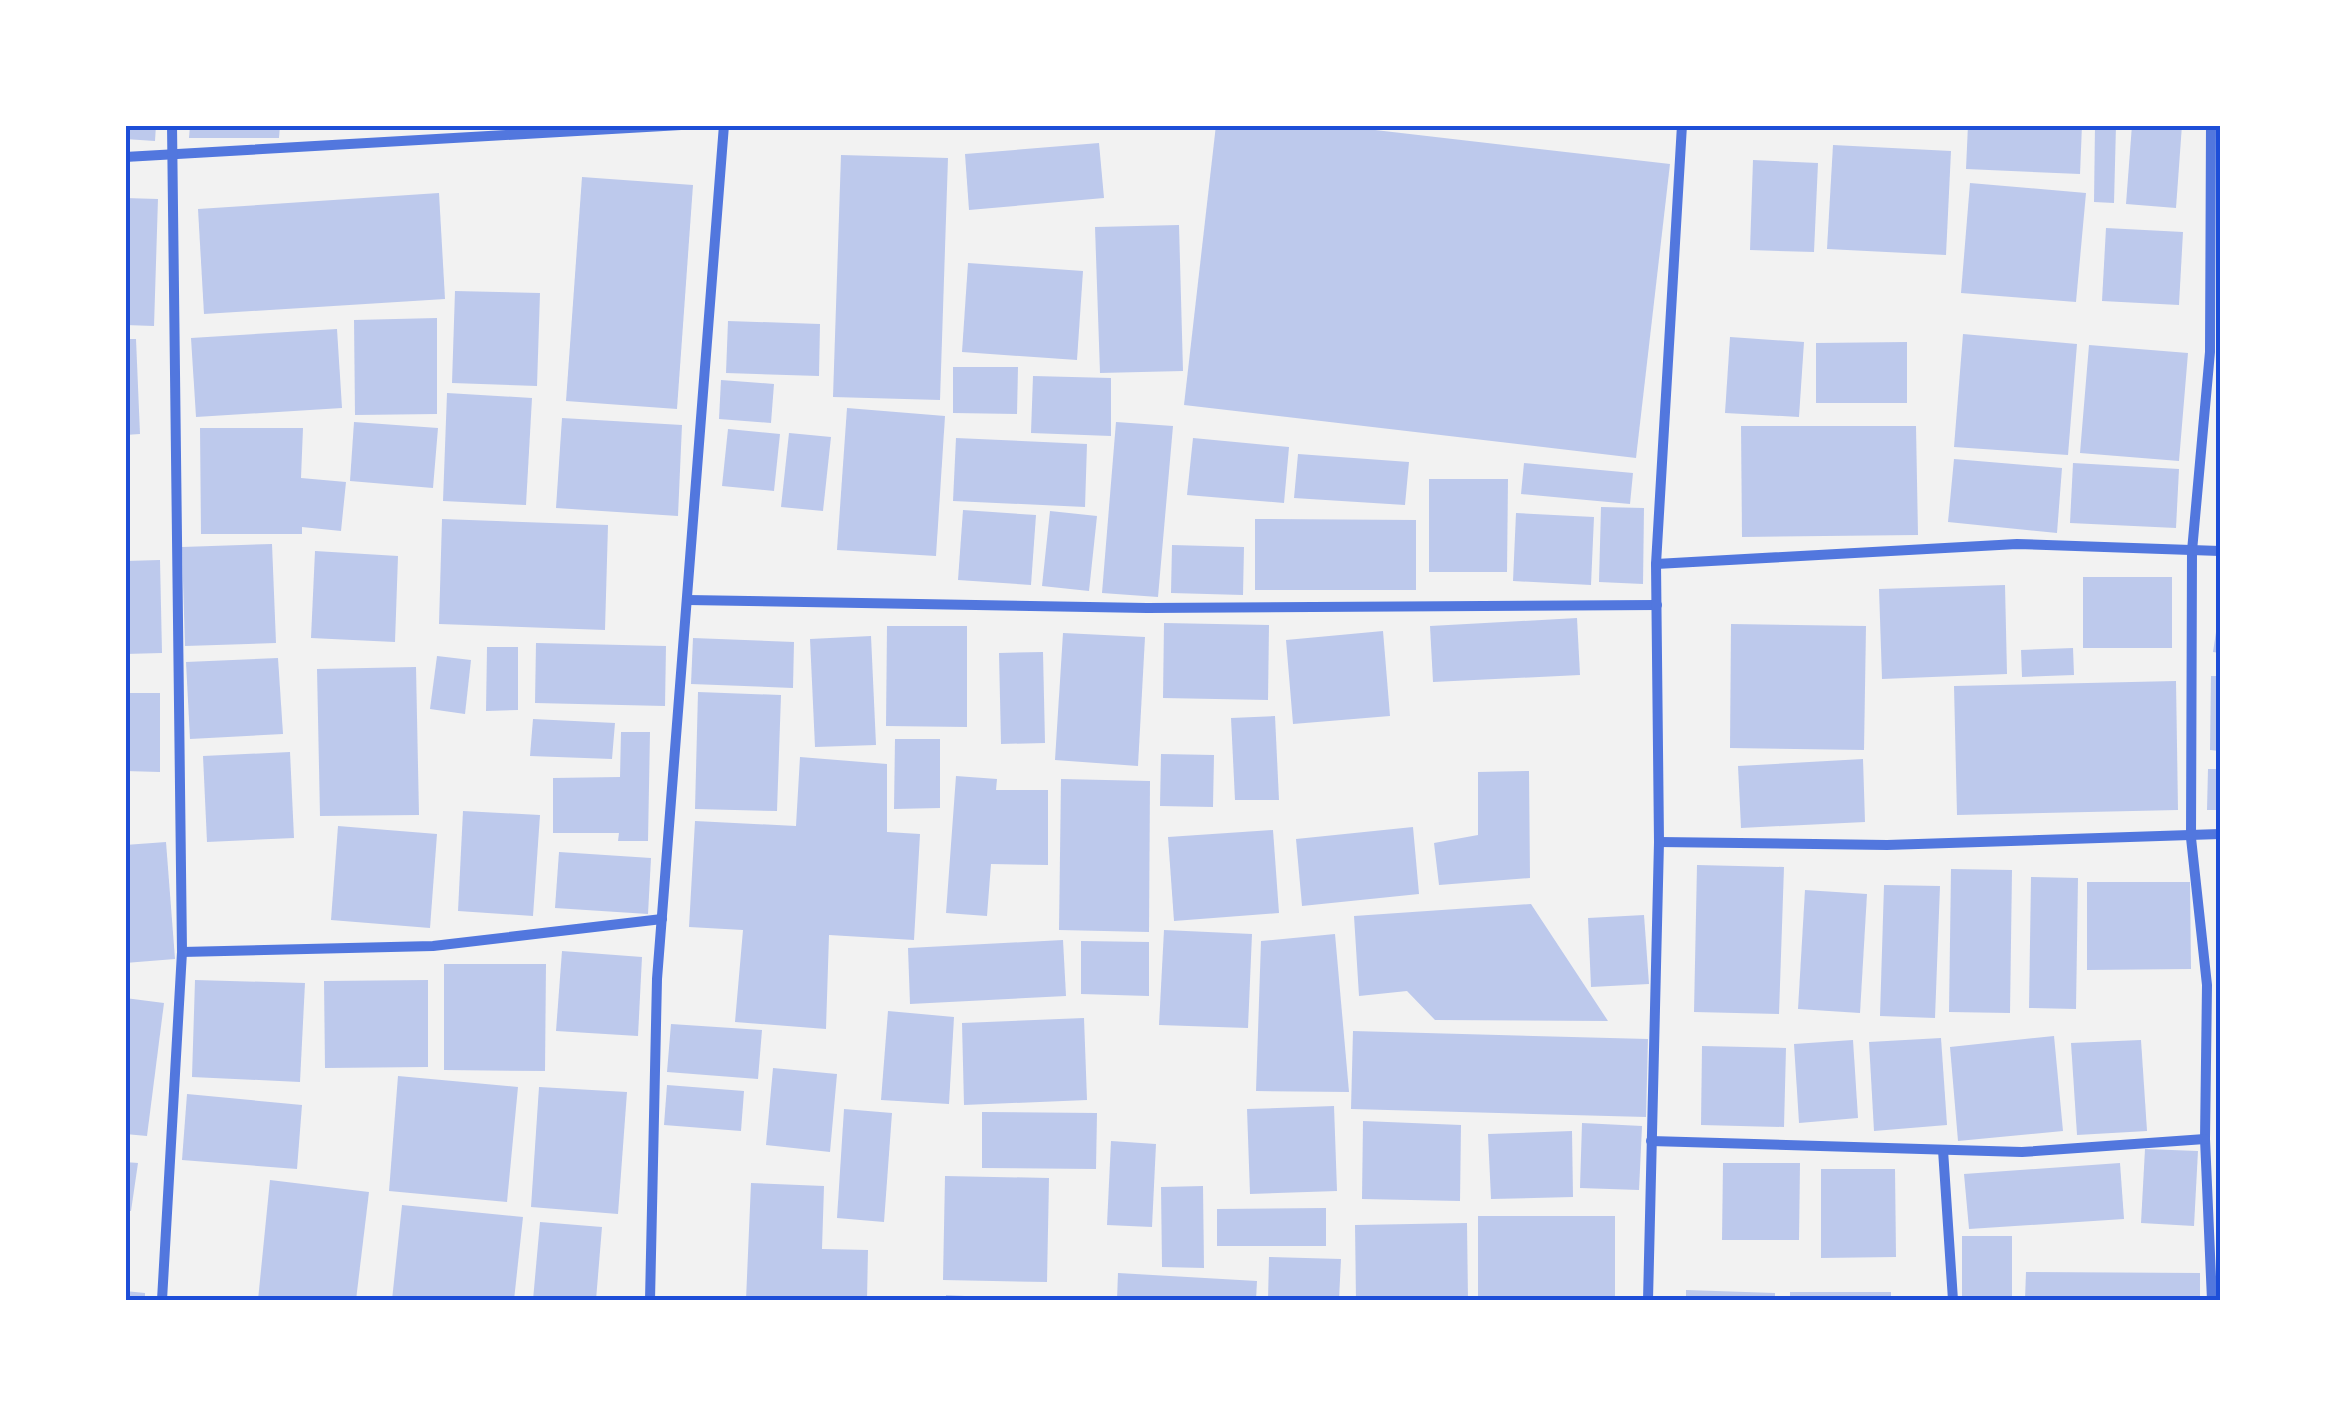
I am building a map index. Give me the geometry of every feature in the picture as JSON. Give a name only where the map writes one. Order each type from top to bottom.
[{"type":"street","points":[[162,1300],[182,952],[172,125]]},
{"type":"street","points":[[125,158],[681,125]]},
{"type":"street","points":[[650,1300],[662,919],[724,125]]},
{"type":"street","points":[[1648,1300],[1658,842],[1656,564],[1682,125]]},
{"type":"street","points":[[2211,125],[2210,352],[2192,551],[2191,838],[2214,1075],[2205,1139],[2212,1300]]},
{"type":"street","points":[[1656,564],[2017,544],[2220,550]]},
{"type":"street","points":[[688,600],[1147,608],[1657,606]]},
{"type":"street","points":[[1658,842],[1887,845],[2191,838],[2220,834]]},
{"type":"street","points":[[182,952],[433,946],[662,919]]},
{"type":"street","points":[[1651,1141],[2022,1152],[2205,1139]]},
{"type":"street","points":[[1943,1150],[1953,1300]]},
{"type":"building","points":[[125,125],[156,125],[155,141],[125,139]]},
{"type":"building","points":[[190,125],[280,125],[279,138],[189,138]]},
{"type":"building","points":[[1216,125],[1332,125],[1670,164],[1636,458],[1184,405]]},
{"type":"building","points":[[1968,125],[2082,125],[2080,174],[1966,169]]},
{"type":"building","points":[[2095,125],[2116,125],[2114,203],[2094,202]]},
{"type":"building","points":[[2132,125],[2182,125],[2176,208],[2126,204]]},
{"type":"building","points":[[1099,143],[1104,198],[969,210],[965,154]]},
{"type":"building","points":[[1833,145],[1951,151],[1946,255],[1827,249]]},
{"type":"building","points":[[841,155],[948,158],[940,400],[833,397]]},
{"type":"building","points":[[1753,160],[1818,163],[1814,252],[1750,250]]},
{"type":"building","points":[[582,177],[693,185],[677,409],[566,401]]},
{"type":"building","points":[[1970,183],[2086,193],[2076,302],[1961,293]]},
{"type":"building","points":[[439,193],[445,299],[204,314],[198,209]]},
{"type":"building","points":[[125,198],[158,199],[154,326],[125,325]]},
{"type":"building","points":[[1179,225],[1183,371],[1100,373],[1095,227]]},
{"type":"building","points":[[2106,228],[2183,232],[2179,305],[2102,301]]},
{"type":"building","points":[[968,263],[1083,271],[1077,360],[962,352]]},
{"type":"building","points":[[455,291],[540,293],[537,386],[452,383]]},
{"type":"building","points":[[437,318],[437,414],[355,415],[354,320]]},
{"type":"building","points":[[728,321],[820,324],[819,376],[726,373]]},
{"type":"building","points":[[337,329],[342,408],[196,417],[191,338]]},
{"type":"building","points":[[1963,334],[2077,344],[2068,455],[1954,447]]},
{"type":"building","points":[[1730,337],[1804,342],[1799,417],[1725,413]]},
{"type":"building","points":[[125,339],[136,339],[140,434],[125,435]]},
{"type":"building","points":[[1907,342],[1907,403],[1816,403],[1816,343]]},
{"type":"building","points":[[2089,345],[2188,353],[2179,461],[2080,453]]},
{"type":"building","points":[[953,367],[1018,367],[1017,414],[953,413]]},
{"type":"building","points":[[1033,376],[1111,378],[1111,436],[1031,433]]},
{"type":"building","points":[[721,380],[774,384],[771,423],[719,419]]},
{"type":"building","points":[[447,393],[532,398],[526,505],[443,501]]},
{"type":"building","points":[[847,408],[945,416],[936,556],[837,550]]},
{"type":"building","points":[[562,418],[682,425],[678,516],[556,508]]},
{"type":"building","points":[[354,422],[438,428],[433,488],[350,481]]},
{"type":"building","points":[[1116,422],[1173,426],[1158,597],[1102,593]]},
{"type":"building","points":[[1741,426],[1916,426],[1918,535],[1742,537]]},
{"type":"building","points":[[200,428],[303,428],[301,478],[346,482],[341,531],[302,527],[302,534],[201,534]]},
{"type":"building","points":[[728,429],[780,434],[774,491],[722,486]]},
{"type":"building","points":[[789,433],[831,437],[823,511],[781,507]]},
{"type":"building","points":[[956,438],[1087,444],[1085,507],[953,501]]},
{"type":"building","points":[[1193,438],[1289,447],[1284,503],[1187,495]]},
{"type":"building","points":[[1298,454],[1409,462],[1405,505],[1294,498]]},
{"type":"building","points":[[1954,459],[2062,468],[2057,533],[1948,522]]},
{"type":"building","points":[[1524,463],[1633,473],[1630,504],[1521,494]]},
{"type":"building","points":[[2073,463],[2179,469],[2176,528],[2070,523]]},
{"type":"building","points":[[1429,479],[1508,479],[1507,572],[1429,572]]},
{"type":"building","points":[[1601,507],[1644,508],[1643,584],[1599,582]]},
{"type":"building","points":[[963,510],[1036,515],[1031,585],[958,580]]},
{"type":"building","points":[[1050,511],[1097,516],[1089,591],[1042,586]]},
{"type":"building","points":[[1516,513],[1594,517],[1591,585],[1513,581]]},
{"type":"building","points":[[442,519],[608,525],[605,630],[439,624]]},
{"type":"building","points":[[1255,519],[1416,520],[1416,590],[1255,590]]},
{"type":"building","points":[[272,544],[276,643],[185,646],[182,547]]},
{"type":"building","points":[[1172,545],[1244,547],[1243,595],[1171,593]]},
{"type":"building","points":[[315,551],[398,556],[395,642],[311,638]]},
{"type":"building","points":[[160,560],[162,653],[125,654],[125,561]]},
{"type":"building","points":[[2083,577],[2172,577],[2172,648],[2083,648]]},
{"type":"building","points":[[2005,585],[2007,674],[1882,679],[1879,589]]},
{"type":"building","points":[[1577,618],[1580,675],[1433,682],[1430,626]]},
{"type":"building","points":[[2220,620],[2220,653],[2213,652]]},
{"type":"building","points":[[1164,623],[1269,625],[1268,700],[1163,698]]},
{"type":"building","points":[[1731,624],[1866,626],[1864,750],[1730,748]]},
{"type":"building","points":[[887,626],[967,626],[967,727],[886,726]]},
{"type":"building","points":[[1383,631],[1390,716],[1293,724],[1286,640]]},
{"type":"building","points":[[1063,633],[1145,637],[1138,766],[1055,760]]},
{"type":"building","points":[[871,636],[876,745],[815,747],[810,639]]},
{"type":"building","points":[[693,638],[794,642],[793,688],[691,684]]},
{"type":"building","points":[[536,643],[666,646],[665,706],[535,703]]},
{"type":"building","points":[[487,647],[518,647],[518,710],[486,711]]},
{"type":"building","points":[[2073,648],[2074,675],[2022,677],[2021,650]]},
{"type":"building","points":[[1043,652],[1045,743],[1001,744],[999,653]]},
{"type":"building","points":[[437,656],[471,660],[465,714],[430,709]]},
{"type":"building","points":[[278,658],[283,734],[190,739],[186,662]]},
{"type":"building","points":[[416,667],[419,815],[320,816],[317,669]]},
{"type":"building","points":[[2211,676],[2220,676],[2220,751],[2210,750]]},
{"type":"building","points":[[2176,681],[2178,810],[1957,815],[1954,686]]},
{"type":"building","points":[[698,692],[781,695],[777,811],[695,809]]},
{"type":"building","points":[[125,693],[160,693],[160,772],[125,771]]},
{"type":"building","points":[[1275,716],[1279,800],[1235,800],[1231,718]]},
{"type":"building","points":[[533,719],[615,723],[612,759],[530,756]]},
{"type":"building","points":[[621,732],[650,732],[648,841],[618,841],[619,833],[553,833],[553,778],[620,777]]},
{"type":"building","points":[[895,739],[940,739],[940,808],[894,809]]},
{"type":"building","points":[[290,752],[294,838],[207,842],[203,756]]},
{"type":"building","points":[[1161,754],[1214,755],[1213,807],[1160,806]]},
{"type":"building","points":[[800,757],[887,764],[887,832],[920,834],[914,940],[829,935],[826,1029],[735,1022],[743,930],[689,927],[695,821],[796,826]]},
{"type":"building","points":[[1863,759],[1865,822],[1741,828],[1738,766]]},
{"type":"building","points":[[2208,769],[2220,769],[2220,810],[2207,810]]},
{"type":"building","points":[[1529,771],[1530,878],[1439,885],[1434,843],[1478,835],[1478,772]]},
{"type":"building","points":[[956,776],[997,779],[996,790],[1048,790],[1048,865],[991,864],[987,916],[946,913]]},
{"type":"building","points":[[1061,779],[1150,781],[1149,932],[1059,930]]},
{"type":"building","points":[[463,811],[540,815],[533,916],[458,911]]},
{"type":"building","points":[[338,826],[437,834],[430,928],[331,920]]},
{"type":"building","points":[[1413,827],[1419,894],[1302,906],[1296,839]]},
{"type":"building","points":[[1273,830],[1279,913],[1174,921],[1168,837]]},
{"type":"building","points":[[166,842],[175,959],[125,963],[125,845]]},
{"type":"building","points":[[559,852],[651,858],[648,914],[555,908]]},
{"type":"building","points":[[1697,865],[1784,867],[1779,1014],[1694,1012]]},
{"type":"building","points":[[1951,869],[2012,870],[2010,1013],[1949,1012]]},
{"type":"building","points":[[2031,877],[2078,878],[2076,1009],[2029,1008]]},
{"type":"building","points":[[2087,882],[2190,882],[2191,969],[2087,970]]},
{"type":"building","points":[[1884,885],[1940,886],[1935,1018],[1880,1016]]},
{"type":"building","points":[[1805,890],[1867,894],[1860,1013],[1798,1009]]},
{"type":"building","points":[[1531,904],[1608,1021],[1435,1020],[1407,991],[1359,996],[1354,916]]},
{"type":"building","points":[[1644,915],[1649,984],[1591,987],[1588,918]]},
{"type":"building","points":[[1164,930],[1252,934],[1248,1028],[1159,1025]]},
{"type":"building","points":[[1335,934],[1349,1092],[1256,1091],[1261,941]]},
{"type":"building","points":[[1063,940],[1066,996],[910,1004],[908,948]]},
{"type":"building","points":[[1081,941],[1149,942],[1149,996],[1081,994]]},
{"type":"building","points":[[562,951],[642,957],[638,1036],[556,1031]]},
{"type":"building","points":[[444,964],[546,964],[545,1071],[444,1070]]},
{"type":"building","points":[[195,980],[305,983],[300,1082],[192,1077]]},
{"type":"building","points":[[428,980],[428,1067],[325,1068],[324,981]]},
{"type":"building","points":[[125,998],[164,1003],[147,1136],[125,1134]]},
{"type":"building","points":[[888,1011],[954,1017],[949,1104],[881,1100]]},
{"type":"building","points":[[1084,1018],[1087,1100],[964,1105],[962,1023]]},
{"type":"building","points":[[671,1024],[762,1030],[758,1079],[667,1072]]},
{"type":"building","points":[[1353,1031],[1648,1039],[1646,1117],[1351,1109]]},
{"type":"building","points":[[2054,1036],[2063,1131],[1958,1141],[1950,1047]]},
{"type":"building","points":[[1941,1038],[1947,1125],[1874,1131],[1869,1042]]},
{"type":"building","points":[[1853,1040],[1858,1118],[1799,1123],[1794,1044]]},
{"type":"building","points":[[2141,1040],[2147,1131],[2077,1135],[2071,1043]]},
{"type":"building","points":[[1702,1046],[1786,1048],[1784,1127],[1701,1125]]},
{"type":"building","points":[[773,1068],[837,1074],[830,1152],[766,1145]]},
{"type":"building","points":[[398,1076],[518,1087],[507,1202],[389,1191]]},
{"type":"building","points":[[667,1085],[744,1091],[741,1131],[664,1125]]},
{"type":"building","points":[[539,1087],[627,1092],[618,1214],[531,1207]]},
{"type":"building","points":[[187,1094],[302,1105],[297,1169],[182,1160]]},
{"type":"building","points":[[1334,1106],[1337,1191],[1250,1194],[1247,1109]]},
{"type":"building","points":[[844,1109],[892,1113],[884,1222],[837,1218]]},
{"type":"building","points":[[982,1112],[1097,1113],[1096,1169],[982,1168]]},
{"type":"building","points":[[1363,1121],[1461,1125],[1460,1201],[1362,1199]]},
{"type":"building","points":[[1582,1123],[1642,1126],[1639,1190],[1580,1188]]},
{"type":"building","points":[[1572,1131],[1573,1197],[1491,1199],[1488,1134]]},
{"type":"building","points":[[1111,1141],[1156,1144],[1152,1227],[1107,1225]]},
{"type":"building","points":[[2145,1149],[2198,1151],[2194,1226],[2141,1223]]},
{"type":"building","points":[[125,1162],[138,1163],[131,1211],[125,1210]]},
{"type":"building","points":[[1723,1163],[1800,1163],[1799,1240],[1722,1240]]},
{"type":"building","points":[[2120,1163],[2124,1219],[1969,1229],[1964,1174]]},
{"type":"building","points":[[1821,1169],[1895,1169],[1896,1257],[1821,1258]]},
{"type":"building","points":[[945,1176],[1049,1178],[1047,1282],[943,1280]]},
{"type":"building","points":[[270,1180],[369,1192],[356,1300],[258,1300]]},
{"type":"building","points":[[751,1183],[824,1186],[822,1249],[868,1250],[867,1300],[746,1300]]},
{"type":"building","points":[[1203,1186],[1204,1268],[1162,1267],[1161,1187]]},
{"type":"building","points":[[402,1205],[523,1217],[514,1300],[392,1300]]},
{"type":"building","points":[[1326,1208],[1326,1246],[1217,1246],[1217,1209]]},
{"type":"building","points":[[1478,1216],[1615,1216],[1615,1300],[1478,1300]]},
{"type":"building","points":[[540,1222],[602,1227],[596,1300],[533,1300]]},
{"type":"building","points":[[1467,1223],[1468,1300],[1356,1300],[1355,1225]]},
{"type":"building","points":[[1962,1236],[2012,1236],[2012,1300],[1962,1300]]},
{"type":"building","points":[[1269,1257],[1341,1259],[1339,1300],[1268,1300]]},
{"type":"building","points":[[2026,1272],[2200,1273],[2200,1300],[2025,1300]]},
{"type":"building","points":[[1118,1273],[1257,1281],[1256,1300],[1117,1300]]},
{"type":"building","points":[[1686,1290],[1775,1293],[1775,1300],[1686,1300]]},
{"type":"building","points":[[125,1291],[145,1293],[145,1300],[125,1300]]},
{"type":"building","points":[[1790,1292],[1891,1292],[1891,1300],[1790,1300]]},
{"type":"building","points":[[946,1295],[984,1297],[984,1300],[946,1300]]}]
